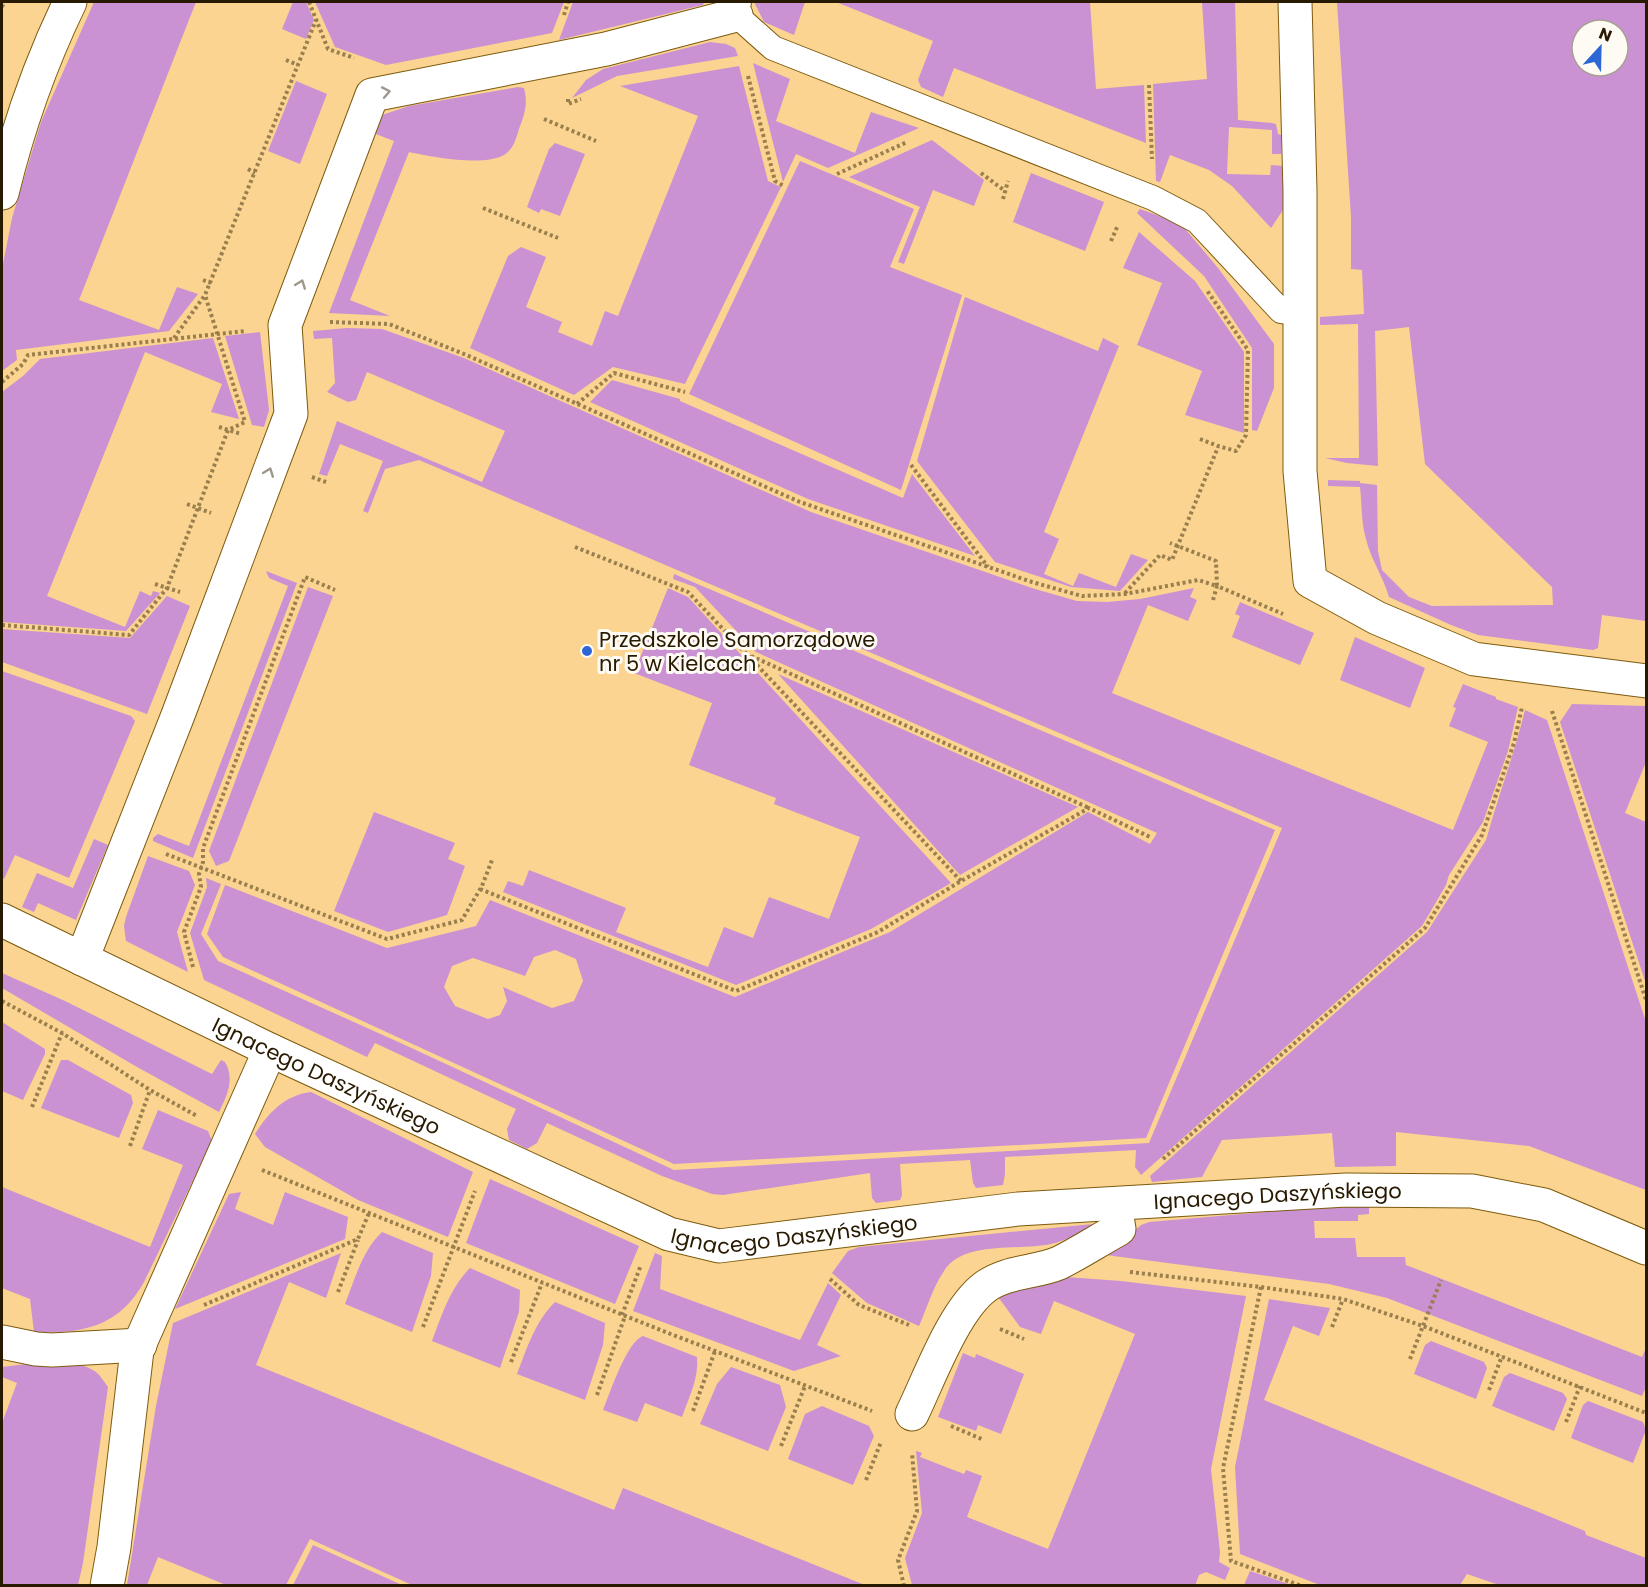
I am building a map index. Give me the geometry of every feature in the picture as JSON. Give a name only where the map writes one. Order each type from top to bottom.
[{"type":"street","points":[[2,193],[14,142],[57,28],[70,2]]},
{"type":"street","points":[[1295,2],[1300,191],[1300,471],[1310,581],[1377,618],[1474,659],[1647,681]]},
{"type":"street","points":[[82,959],[291,414],[285,326],[372,95],[606,48],[737,8]]},
{"type":"street","name":"Ignacego Daszyńskiego","points":[[2,920],[270,1050],[669,1234],[719,1245],[1018,1209],[1346,1190],[1472,1191],[1544,1205],[1647,1248]]},
{"type":"street","points":[[107,1586],[137,1350],[270,1050]]},
{"type":"street","points":[[901,1418],[967,1304],[985,1287],[1008,1275],[1057,1263],[1119,1229],[1114,1204]]},
{"type":"street","points":[[2,1342],[52,1350],[143,1336]]},
{"type":"lane","points":[[737,8],[773,48],[1153,198],[1197,221],[1281,311],[1299,314]]},
{"type":"path","points":[[2,8],[4,2]]},
{"type":"path","points":[[174,338],[211,283],[316,20]]},
{"type":"path","points":[[286,60],[298,65]]},
{"type":"path","points":[[1149,85],[1153,198]]},
{"type":"path","points":[[754,102],[775,181],[784,186]]},
{"type":"path","points":[[544,119],[596,141]]},
{"type":"path","points":[[837,174],[908,141]]},
{"type":"path","points":[[248,169],[255,173]]},
{"type":"path","points":[[483,208],[558,238]]},
{"type":"path","points":[[203,280],[211,283]]},
{"type":"path","points":[[1200,438],[1218,447],[1236,451],[1246,435],[1248,350],[1205,288]]},
{"type":"path","points":[[2,625],[129,635],[167,588],[228,430],[245,422],[205,295]]},
{"type":"path","points":[[335,322],[389,324],[464,354],[800,502],[1032,582],[1082,596],[1125,594],[1198,580],[1217,586],[1216,561],[1170,543]]},
{"type":"path","points":[[2,382],[23,364],[28,355],[250,330]]},
{"type":"path","points":[[577,404],[614,374],[685,392]]},
{"type":"path","points":[[1125,594],[1160,555],[1172,560],[1218,447]]},
{"type":"path","points":[[911,465],[988,567]]},
{"type":"path","points":[[575,547],[688,591],[961,881]]},
{"type":"path","points":[[195,974],[184,932],[201,887],[198,874],[203,862],[203,848],[305,578],[335,590]]},
{"type":"path","points":[[748,655],[1150,837]]},
{"type":"path","points":[[1549,702],[1647,1000]]},
{"type":"path","points":[[1162,1159],[1425,928],[1482,836],[1514,743],[1523,704]]},
{"type":"path","points":[[480,890],[736,991],[878,932],[961,881],[1089,808]]},
{"type":"path","points":[[129,840],[387,939],[462,920],[480,890],[492,860]]},
{"type":"path","points":[[2,1001],[62,1033],[150,1090],[202,1119]]},
{"type":"path","points":[[32,1107],[62,1033]]},
{"type":"path","points":[[130,1146],[150,1090]]},
{"type":"path","points":[[423,1327],[490,1151]]},
{"type":"path","points":[[255,1167],[805,1386],[901,1418],[926,1431],[919,1447],[912,1453],[917,1511],[898,1560],[904,1586]]},
{"type":"path","points":[[338,1292],[369,1213]]},
{"type":"path","points":[[143,1336],[177,1317],[358,1239]]},
{"type":"path","points":[[597,1395],[642,1261]]},
{"type":"path","points":[[1125,1271],[1343,1299],[1423,1326],[1647,1413]]},
{"type":"path","points":[[830,1279],[859,1305],[916,1328]]},
{"type":"path","points":[[1410,1359],[1441,1280]]},
{"type":"path","points":[[511,1362],[542,1283]]},
{"type":"path","points":[[1261,1287],[1223,1468],[1231,1561],[1302,1586]]},
{"type":"path","points":[[1332,1327],[1343,1299]]},
{"type":"path","points":[[1005,1331],[1024,1339]]},
{"type":"path","points":[[693,1411],[715,1351]]},
{"type":"path","points":[[1489,1390],[1502,1356]]},
{"type":"path","points":[[781,1446],[805,1386]]},
{"type":"path","points":[[1566,1422],[1580,1386]]},
{"type":"path","points":[[866,1480],[901,1418]]},
{"type":"path","points":[[950,1426],[984,1440]]},
{"type":"shaded area","points":[[94,2],[196,2],[79,300],[159,330],[177,287],[198,294],[169,331],[16,350],[17,360],[2,371],[2,269],[12,218],[41,122]]},
{"type":"shaded area","points":[[293,2],[306,2],[314,20],[306,39],[282,29]]},
{"type":"shaded area","points":[[315,2],[564,2],[552,33],[386,65],[335,47]]},
{"type":"shaded area","points":[[573,2],[704,2],[703,5],[559,40]]},
{"type":"shaded area","points":[[754,2],[805,2],[794,35],[764,22]]},
{"type":"shaded area","points":[[836,2],[1090,2],[1096,89],[1144,85],[1146,143],[954,68],[943,97],[921,87],[918,80],[933,41]]},
{"type":"shaded area","points":[[1202,2],[1235,2],[1238,120],[1276,124],[1278,134],[1281,135],[1281,154],[1272,154],[1272,130],[1229,127],[1227,174],[1270,175],[1271,165],[1284,166],[1285,207],[1271,228],[1232,186],[1209,170],[1170,155],[1160,182],[1156,181],[1153,84],[1207,79]]},
{"type":"shaded area","points":[[1337,2],[1646,2],[1646,621],[1602,615],[1598,648],[1593,650],[1478,635],[1389,597],[1364,533],[1360,487],[1328,486],[1328,480],[1360,481],[1360,483],[1377,485],[1378,551],[1382,570],[1409,597],[1432,606],[1553,605],[1552,587],[1425,464],[1409,327],[1375,331],[1378,466],[1325,458],[1359,458],[1358,324],[1320,325],[1320,317],[1364,314],[1362,270],[1351,269],[1351,217]]},
{"type":"shaded area","points":[[710,42],[735,48],[738,56],[617,76],[572,98],[586,80],[603,69]]},
{"type":"shaded area","points":[[753,63],[790,79],[776,121],[855,153],[871,112],[919,128],[828,168],[796,154],[783,182]]},
{"type":"shaded area","points":[[739,66],[768,181],[781,187],[685,384],[613,367],[574,395],[470,348],[508,256],[521,247],[546,257],[526,307],[562,322],[558,332],[592,346],[605,311],[618,316],[698,116],[620,86]]},
{"type":"shaded area","points":[[296,81],[327,94],[300,164],[268,151]]},
{"type":"shaded area","points":[[518,87],[524,88],[525,109],[515,141],[506,154],[493,159],[469,160],[409,152],[350,300],[390,316],[329,313],[394,141],[368,131],[378,118],[409,106]]},
{"type":"shaded area","points":[[932,140],[984,180],[974,206],[933,190],[904,264],[898,262],[920,207],[849,177]]},
{"type":"shaded area","points":[[555,143],[585,154],[560,216],[541,209],[539,213],[527,207],[549,149]]},
{"type":"shaded area","points":[[800,161],[914,209],[890,267],[962,295],[901,490],[689,394]]},
{"type":"shaded area","points":[[1031,173],[1104,202],[1085,251],[1013,222]]},
{"type":"shaded area","points":[[1140,209],[1181,224],[1218,268],[1274,344],[1274,388],[1257,431],[1252,430],[1252,348],[1204,276],[1137,213]]},
{"type":"shaded area","points":[[1139,232],[1195,281],[1244,352],[1244,433],[1185,415],[1202,371],[1137,345],[1162,283],[1123,268]]},
{"type":"shaded area","points":[[965,297],[1098,351],[1103,338],[1119,346],[1044,532],[1059,539],[1044,574],[1073,586],[1079,573],[1116,587],[1131,554],[1148,560],[1120,591],[1071,587],[995,562],[917,461]]},
{"type":"shaded area","points":[[347,328],[382,329],[464,358],[811,512],[1035,589],[1077,601],[1107,602],[1140,599],[1194,588],[1190,597],[1197,600],[1188,621],[1148,605],[1112,693],[1453,830],[1488,742],[1449,726],[1456,708],[1453,707],[1463,684],[1496,697],[1496,699],[1518,707],[1508,751],[1483,822],[1449,875],[1446,885],[1422,926],[1141,1175],[1135,1167],[1136,1150],[1005,1157],[1003,1185],[976,1188],[973,1183],[970,1160],[900,1164],[902,1195],[900,1200],[876,1203],[872,1198],[870,1173],[723,1195],[712,1194],[662,1176],[547,1123],[537,1143],[527,1149],[509,1140],[507,1129],[516,1109],[375,1043],[367,1057],[204,980],[190,933],[207,887],[206,878],[221,884],[201,934],[218,961],[674,1170],[1149,1143],[1282,828],[419,460],[385,469],[368,513],[363,511],[383,461],[340,444],[327,476],[319,474],[337,421],[482,482],[505,431],[367,372],[356,400],[348,402],[327,392],[335,383],[332,338],[314,339],[313,331]]},
{"type":"shaded area","points":[[260,332],[269,410],[264,427],[252,425],[225,336]]},
{"type":"shaded area","points":[[213,338],[239,419],[211,412],[222,384],[145,352],[47,596],[125,627],[140,591],[151,596],[153,591],[160,593],[126,631],[2,622],[2,392],[40,359]]},
{"type":"shaded area","points":[[612,380],[680,399],[680,401],[903,498],[912,474],[975,556],[808,499],[590,402]]},
{"type":"shaded area","points":[[266,571],[297,583],[193,858],[153,841],[153,838],[158,834],[189,846],[288,586],[269,578]]},
{"type":"shaded area","points":[[674,574],[1275,830],[1146,1138],[674,1164],[223,957],[207,934],[225,885],[387,948],[476,926],[490,900],[735,997],[890,932],[1088,812],[1150,844],[1157,833],[756,652],[695,587],[673,579]],"holes":[[[555,950],[576,959],[583,981],[574,1001],[552,1008],[503,987],[507,1001],[500,1015],[488,1019],[455,1006],[444,987],[452,966],[473,958],[525,976],[534,957]]]},
{"type":"shaded area","points":[[308,587],[333,596],[229,861],[216,866],[209,851]]},
{"type":"shaded area","points":[[668,588],[688,597],[951,883],[871,929],[736,985],[503,892],[508,881],[523,886],[529,870],[626,908],[616,932],[708,967],[724,927],[753,938],[769,897],[829,919],[860,837],[774,804],[776,798],[689,765],[712,703],[634,673]]},
{"type":"shaded area","points":[[167,596],[190,606],[147,714],[2,662],[2,629],[130,638]]},
{"type":"shaded area","points":[[1240,602],[1314,633],[1300,665],[1232,637],[1240,616],[1235,614]]},
{"type":"shaded area","points":[[1355,637],[1425,668],[1410,708],[1340,680]]},
{"type":"shaded area","points":[[2,671],[131,716],[135,721],[69,878],[15,855],[4,879],[2,877]]},
{"type":"shaded area","points":[[778,674],[1078,807],[960,875]]},
{"type":"shaded area","points":[[1572,704],[1646,706],[1646,762],[1625,813],[1646,822],[1646,984],[1560,722]]},
{"type":"shaded area","points":[[1525,710],[1547,720],[1646,1022],[1646,1190],[1529,1146],[1396,1132],[1396,1166],[1335,1167],[1332,1133],[1222,1140],[1202,1177],[1152,1182],[1150,1176],[1427,932],[1486,840]]},
{"type":"shaded area","points":[[374,812],[455,843],[448,859],[465,866],[447,915],[388,932],[334,911]]},
{"type":"shaded area","points":[[94,839],[108,845],[76,920],[38,903],[34,912],[22,907],[37,873],[73,888]]},
{"type":"shaded area","points":[[148,856],[189,871],[195,885],[177,932],[188,972],[126,941],[124,926],[126,917]]},
{"type":"shaded area","points":[[2,973],[65,1001],[212,1074],[221,1060],[225,1062],[230,1081],[219,1112],[2,988]]},
{"type":"shaded area","points":[[2,1022],[45,1049],[45,1054],[23,1100],[2,1091]]},
{"type":"shaded area","points":[[61,1060],[68,1060],[131,1095],[133,1103],[119,1138],[41,1108]]},
{"type":"shaded area","points":[[311,1092],[473,1172],[448,1237],[358,1200],[265,1147],[255,1134],[266,1119],[285,1101]]},
{"type":"shaded area","points":[[158,1110],[208,1131],[212,1141],[144,1282],[123,1309],[98,1325],[68,1331],[34,1332],[30,1299],[2,1288],[2,1187],[150,1247],[183,1165],[142,1149]]},
{"type":"shaded area","points":[[490,1179],[639,1246],[615,1304],[466,1243]]},
{"type":"shaded area","points":[[241,1192],[235,1209],[273,1225],[285,1192],[348,1217],[345,1239],[175,1309],[229,1194]]},
{"type":"shaded area","points":[[1369,1206],[1369,1214],[1358,1215],[1358,1221],[1314,1221],[1315,1238],[1355,1238],[1357,1257],[1405,1257],[1406,1265],[1642,1357],[1646,1348],[1646,1387],[1642,1396],[1387,1298],[1329,1284],[1106,1255],[1141,1225],[1149,1222],[1302,1209]]},
{"type":"shaded area","points":[[1093,1224],[1073,1236],[1051,1244],[993,1248],[964,1255],[953,1261],[937,1284],[919,1326],[867,1303],[832,1273],[848,1251],[859,1247]]},
{"type":"shaded area","points":[[382,1232],[433,1253],[431,1276],[412,1332],[345,1304],[364,1257]]},
{"type":"shaded area","points":[[341,1253],[326,1298],[289,1282],[256,1365],[614,1510],[623,1488],[865,1585],[412,1585],[310,1539],[286,1585],[226,1585],[158,1557],[147,1585],[127,1585],[156,1406],[173,1323]]},
{"type":"shaded area","points":[[655,1253],[662,1256],[660,1289],[800,1340],[828,1283],[841,1295],[817,1345],[841,1356],[794,1371],[633,1311]]},
{"type":"shaded area","points":[[470,1268],[520,1290],[519,1312],[500,1368],[432,1341],[452,1293]]},
{"type":"shaded area","points":[[1066,1277],[1246,1296],[1211,1469],[1220,1552],[1219,1562],[1230,1568],[1225,1580],[1206,1572],[1199,1575],[1195,1586],[912,1585],[905,1558],[922,1513],[916,1451],[922,1453],[920,1457],[964,1474],[966,1470],[982,1476],[967,1517],[1048,1549],[1135,1334],[1054,1301],[1041,1334],[1020,1327],[996,1294]]},
{"type":"shaded area","points":[[1269,1299],[1330,1308],[1319,1336],[1293,1326],[1264,1400],[1646,1558],[1646,1585],[1499,1585],[1467,1574],[1460,1585],[1320,1585],[1240,1554],[1235,1467]]},
{"type":"shaded area","points":[[555,1302],[605,1323],[603,1345],[585,1400],[517,1374],[537,1327]]},
{"type":"shaded area","points":[[643,1336],[697,1357],[695,1380],[682,1417],[645,1403],[637,1422],[603,1410],[625,1357],[637,1340]]},
{"type":"shaded area","points":[[1431,1341],[1484,1362],[1487,1368],[1476,1399],[1414,1374],[1425,1345]]},
{"type":"shaded area","points":[[963,1353],[975,1358],[976,1354],[1024,1374],[1001,1434],[978,1425],[976,1431],[938,1417]]},
{"type":"shaded area","points":[[34,1363],[66,1363],[90,1368],[108,1387],[78,1585],[2,1585],[2,1423],[17,1383],[2,1377],[2,1367]]},
{"type":"shaded area","points":[[731,1367],[780,1385],[786,1407],[768,1451],[700,1424],[717,1384]]},
{"type":"shaded area","points":[[1510,1373],[1563,1393],[1567,1399],[1554,1431],[1492,1406],[1504,1377]]},
{"type":"shaded area","points":[[1588,1401],[1643,1422],[1646,1430],[1633,1463],[1571,1438],[1583,1405]]},
{"type":"shaded area","points":[[822,1406],[869,1426],[874,1436],[853,1485],[788,1459],[805,1414]]},
{"type":"shaded area","points":[[313,1545],[402,1585],[293,1585]]},
{"type":"shaded area","points":[[1250,1571],[1292,1585],[1244,1585]]},
{"type":"place","name":"Przedszkole Samorządowe nr 5 w Kielcach","points":[[587,651]]}]
